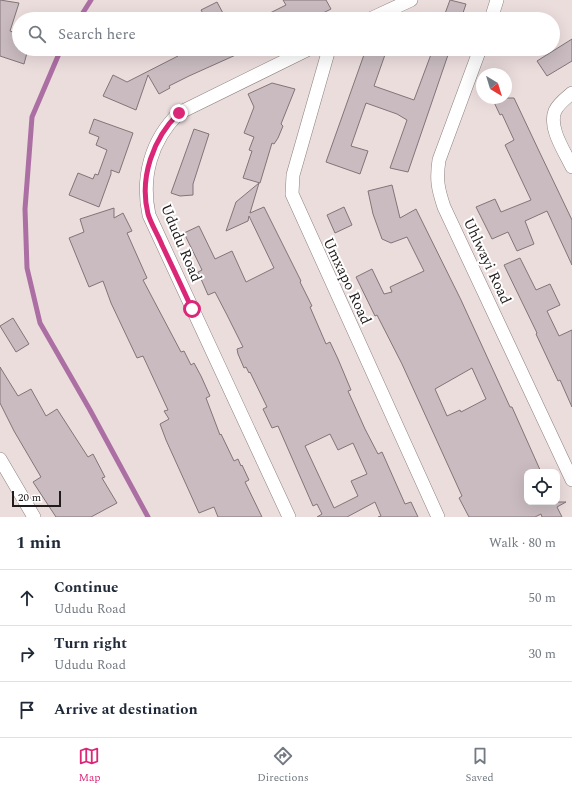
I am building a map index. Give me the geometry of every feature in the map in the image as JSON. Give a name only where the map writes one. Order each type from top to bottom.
[{"type":"street","points":[[385,12],[411,0]]},
{"type":"street","points":[[493,12],[497,0]]},
{"type":"street","name":"Ududu Road","points":[[289,517],[149,215],[145,188],[148,168],[158,139],[170,122],[179,113],[294,56]]},
{"type":"street","name":"Umxapo Road","points":[[327,56],[293,175],[292,194],[438,517]]},
{"type":"street","name":"Uhlwayi Road","points":[[477,56],[439,160],[437,179],[438,190],[444,207],[572,480]]},
{"type":"street","points":[[572,93],[559,105],[554,116],[555,131],[572,167]]},
{"type":"street","points":[[0,459],[34,517]]},
{"type":"building","points":[[0,0],[19,3],[16,12],[12,12],[12,25],[10,31],[12,32],[12,56],[26,56],[24,64],[0,56]]},
{"type":"building","points":[[283,0],[326,0],[331,9],[325,12],[272,12],[286,5]]},
{"type":"building","points":[[450,0],[466,4],[463,12],[446,12]]},
{"type":"building","points":[[217,2],[222,12],[202,12],[201,10]]},
{"type":"building","points":[[572,39],[572,61],[547,76],[537,61],[545,56],[560,56],[560,47]]},
{"type":"building","points":[[178,56],[233,56],[169,86],[170,88],[159,94],[148,75],[136,110],[103,96],[113,75],[127,82]]},
{"type":"building","points":[[364,56],[385,56],[374,86],[414,100],[430,56],[448,56],[408,172],[390,168],[407,120],[397,114],[366,103],[351,146],[368,151],[360,174],[326,162]]},
{"type":"building","points":[[272,83],[295,89],[281,124],[283,126],[278,138],[274,144],[272,143],[260,183],[243,178],[252,151],[249,150],[254,137],[244,133],[254,107],[248,94]]},
{"type":"building","points":[[512,98],[514,98],[572,220],[572,265],[547,211],[525,221],[534,244],[517,251],[508,232],[492,239],[476,207],[495,199],[501,212],[531,200],[505,145],[514,140],[502,114],[500,115],[495,104],[512,104]]},
{"type":"building","points":[[94,119],[133,133],[119,173],[111,170],[111,174],[99,207],[69,195],[78,173],[93,179],[95,174],[98,175],[107,150],[96,145],[99,137],[89,133]]},
{"type":"building","points":[[194,129],[209,134],[193,184],[193,195],[180,196],[171,193]]},
{"type":"building","points":[[259,183],[250,213],[264,207],[301,281],[300,282],[312,306],[310,307],[326,344],[330,342],[338,359],[351,390],[348,391],[365,429],[378,454],[382,452],[405,504],[411,502],[418,517],[378,517],[381,516],[375,502],[347,517],[317,517],[322,514],[317,504],[313,506],[278,426],[272,428],[263,409],[267,407],[250,372],[249,373],[246,367],[244,368],[238,354],[237,349],[243,347],[215,292],[208,295],[198,272],[202,270],[184,233],[199,226],[215,259],[232,251],[246,282],[274,268],[249,216],[248,221],[226,231],[236,202]],"holes":[[[330,434],[338,450],[353,443],[367,474],[351,481],[358,496],[334,508],[305,446]]]},
{"type":"building","points":[[392,185],[400,218],[416,209],[461,300],[510,407],[512,407],[540,469],[524,469],[524,505],[560,505],[560,502],[566,502],[557,507],[562,517],[542,517],[541,514],[535,517],[469,517],[459,498],[462,496],[402,364],[377,315],[375,316],[356,277],[372,269],[384,294],[392,292],[390,287],[424,271],[407,237],[391,243],[382,239],[373,214],[368,191]],"holes":[[[472,368],[486,399],[461,412],[460,410],[447,416],[435,389]]]},
{"type":"building","points":[[344,207],[352,225],[335,233],[327,215]]},
{"type":"building","points":[[114,208],[114,218],[123,213],[132,231],[127,233],[147,278],[143,280],[181,352],[184,351],[191,365],[194,363],[201,376],[210,396],[206,398],[220,435],[221,434],[234,461],[238,459],[241,466],[242,465],[249,480],[245,482],[262,517],[218,517],[214,507],[199,513],[160,424],[169,419],[164,411],[168,410],[143,356],[137,358],[111,303],[103,281],[89,287],[69,238],[84,232],[80,219]]},
{"type":"building","points":[[520,258],[536,290],[550,284],[560,305],[547,311],[559,336],[572,330],[572,407],[560,380],[558,381],[536,334],[537,333],[504,265]]},
{"type":"building","points":[[13,318],[29,344],[16,352],[0,326]]},
{"type":"building","points":[[0,367],[18,396],[31,389],[46,416],[57,409],[88,457],[93,454],[105,477],[102,478],[117,503],[91,517],[56,517],[33,482],[41,477],[14,431],[0,403]]},
{"type":"waterway","points":[[83,12],[91,0]]},
{"type":"waterway","points":[[58,56],[32,117],[25,209],[27,268],[40,323],[90,410],[148,517]]},
{"type":"route","points":[[179,113],[170,122],[158,139],[148,168],[145,188],[149,215],[192,309]]}]
